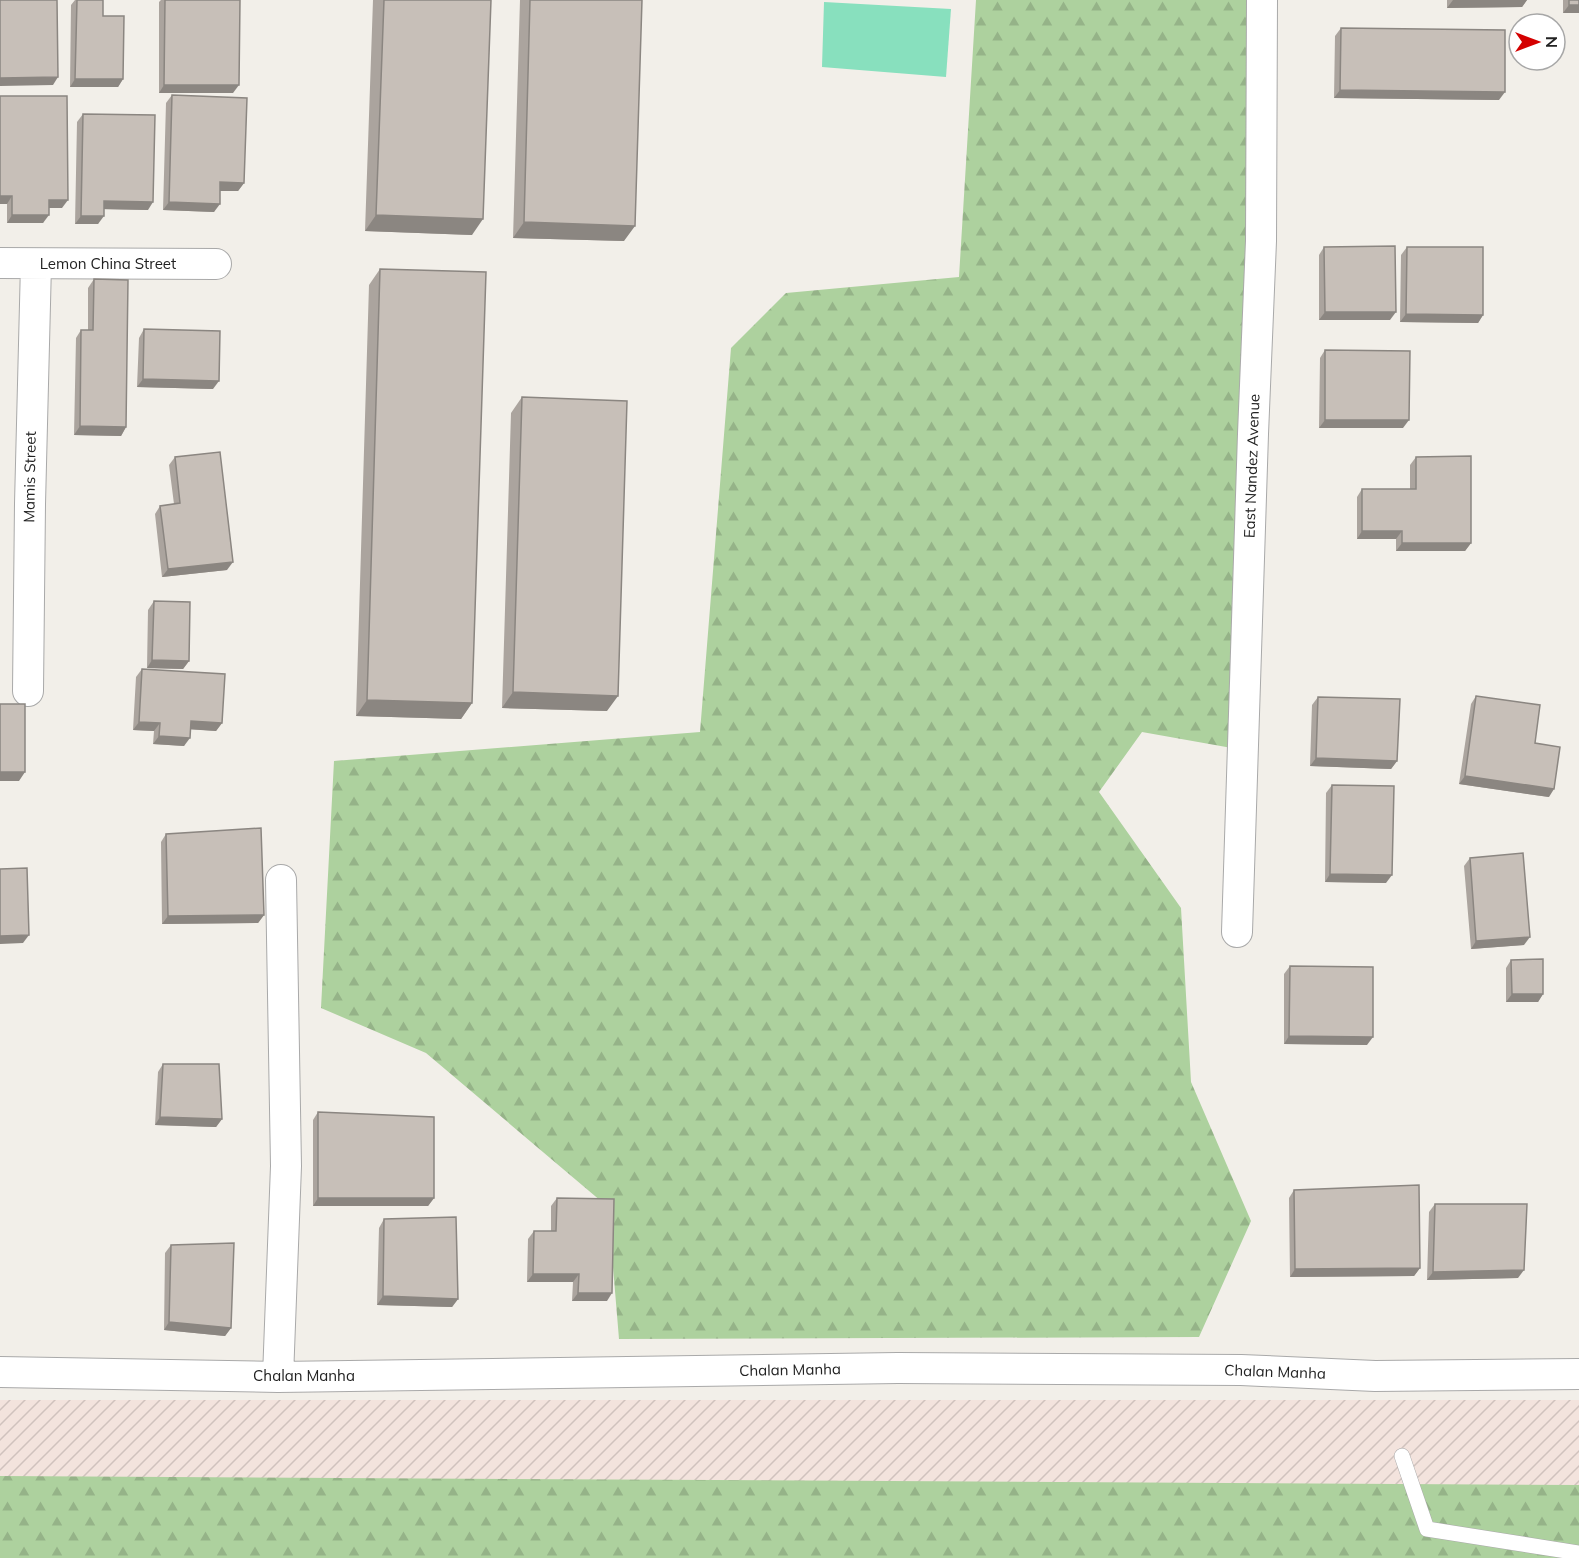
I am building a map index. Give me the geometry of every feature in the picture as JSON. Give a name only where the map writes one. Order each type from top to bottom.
[{"type":"street","name":"East Nandez Avenue","points":[[1237,932],[1261,240],[1262,0]]},
{"type":"street","name":"Lemon China Street","points":[[0,263],[216,264]]},
{"type":"street","name":"Mamis Street","points":[[28,691],[36,264]]},
{"type":"street","points":[[278,1377],[286,1166],[281,880]]},
{"type":"street","name":"Chalan Manha","points":[[0,1372],[278,1377],[898,1368],[1241,1370],[1375,1376],[1579,1374]]},
{"type":"lane","points":[[1402,1456],[1427,1529],[1579,1553]]},
{"type":"shaded area","points":[[0,1400],[1579,1400],[1579,1558],[0,1558]]},
{"type":"green space","points":[[976,0],[1259,0],[1243,750],[1142,732],[1099,792],[1181,908],[1191,1082],[1251,1221],[1199,1337],[619,1339],[608,1207],[426,1053],[321,1008],[334,761],[700,732],[731,348],[786,293],[959,277]]},
{"type":"green space","points":[[824,2],[951,9],[946,77],[822,67]]},
{"type":"green space","points":[[0,1476],[1579,1485],[1579,1558],[0,1558]]},
{"type":"building","points":[[0,0],[57,0],[58,77],[0,78]]},
{"type":"building","points":[[77,0],[103,0],[103,16],[124,16],[123,79],[75,79]]},
{"type":"building","points":[[165,0],[240,0],[239,85],[164,85]]},
{"type":"building","points":[[384,0],[491,0],[483,219],[376,215]]},
{"type":"building","points":[[530,0],[642,0],[635,226],[524,222]]},
{"type":"building","points":[[1569,0],[1579,0],[1579,5],[1569,5]]},
{"type":"building","points":[[1341,28],[1505,30],[1505,92],[1340,90]]},
{"type":"building","points":[[172,95],[247,98],[244,183],[220,182],[220,204],[169,202]]},
{"type":"building","points":[[0,96],[67,96],[68,200],[49,200],[49,215],[12,215],[12,196],[0,196]]},
{"type":"building","points":[[83,114],[155,115],[153,202],[104,201],[104,216],[81,216]]},
{"type":"building","points":[[1395,246],[1396,312],[1325,312],[1324,247]]},
{"type":"building","points":[[1407,247],[1483,247],[1483,315],[1406,314]]},
{"type":"building","points":[[380,269],[486,272],[472,703],[367,700]]},
{"type":"building","points":[[94,279],[128,280],[126,427],[80,426],[81,330],[93,330]]},
{"type":"building","points":[[144,329],[220,331],[219,381],[143,379]]},
{"type":"building","points":[[1325,350],[1410,351],[1409,420],[1325,420]]},
{"type":"building","points":[[522,397],[627,401],[618,696],[513,692]]},
{"type":"building","points":[[220,452],[233,562],[168,569],[160,506],[180,503],[175,457]]},
{"type":"building","points":[[1471,456],[1471,543],[1402,543],[1402,531],[1362,531],[1362,489],[1416,489],[1416,457]]},
{"type":"building","points":[[154,601],[190,602],[189,661],[152,660]]},
{"type":"building","points":[[142,669],[225,674],[222,723],[191,721],[190,738],[159,736],[160,723],[139,722]]},
{"type":"building","points":[[1476,696],[1540,705],[1535,743],[1560,747],[1554,789],[1465,776]]},
{"type":"building","points":[[1318,697],[1400,699],[1397,761],[1316,758]]},
{"type":"building","points":[[0,704],[25,704],[25,772],[0,772]]},
{"type":"building","points":[[1332,785],[1394,786],[1392,875],[1330,874]]},
{"type":"building","points":[[261,828],[264,915],[168,916],[166,834]]},
{"type":"building","points":[[1523,853],[1530,937],[1476,941],[1470,858]]},
{"type":"building","points":[[27,868],[29,935],[0,936],[0,869]]},
{"type":"building","points":[[1543,959],[1543,994],[1512,994],[1511,960]]},
{"type":"building","points":[[1290,966],[1373,967],[1373,1037],[1289,1036]]},
{"type":"building","points":[[163,1064],[219,1064],[222,1119],[160,1117]]},
{"type":"building","points":[[318,1112],[434,1117],[434,1198],[318,1198]]},
{"type":"building","points":[[1419,1185],[1420,1268],[1295,1269],[1294,1190]]},
{"type":"building","points":[[557,1198],[614,1199],[612,1293],[578,1293],[579,1274],[533,1274],[534,1231],[556,1231]]},
{"type":"building","points":[[1435,1204],[1527,1204],[1524,1270],[1433,1272]]},
{"type":"building","points":[[456,1217],[458,1299],[383,1296],[384,1219]]},
{"type":"building","points":[[234,1243],[231,1328],[169,1322],[171,1245]]}]
